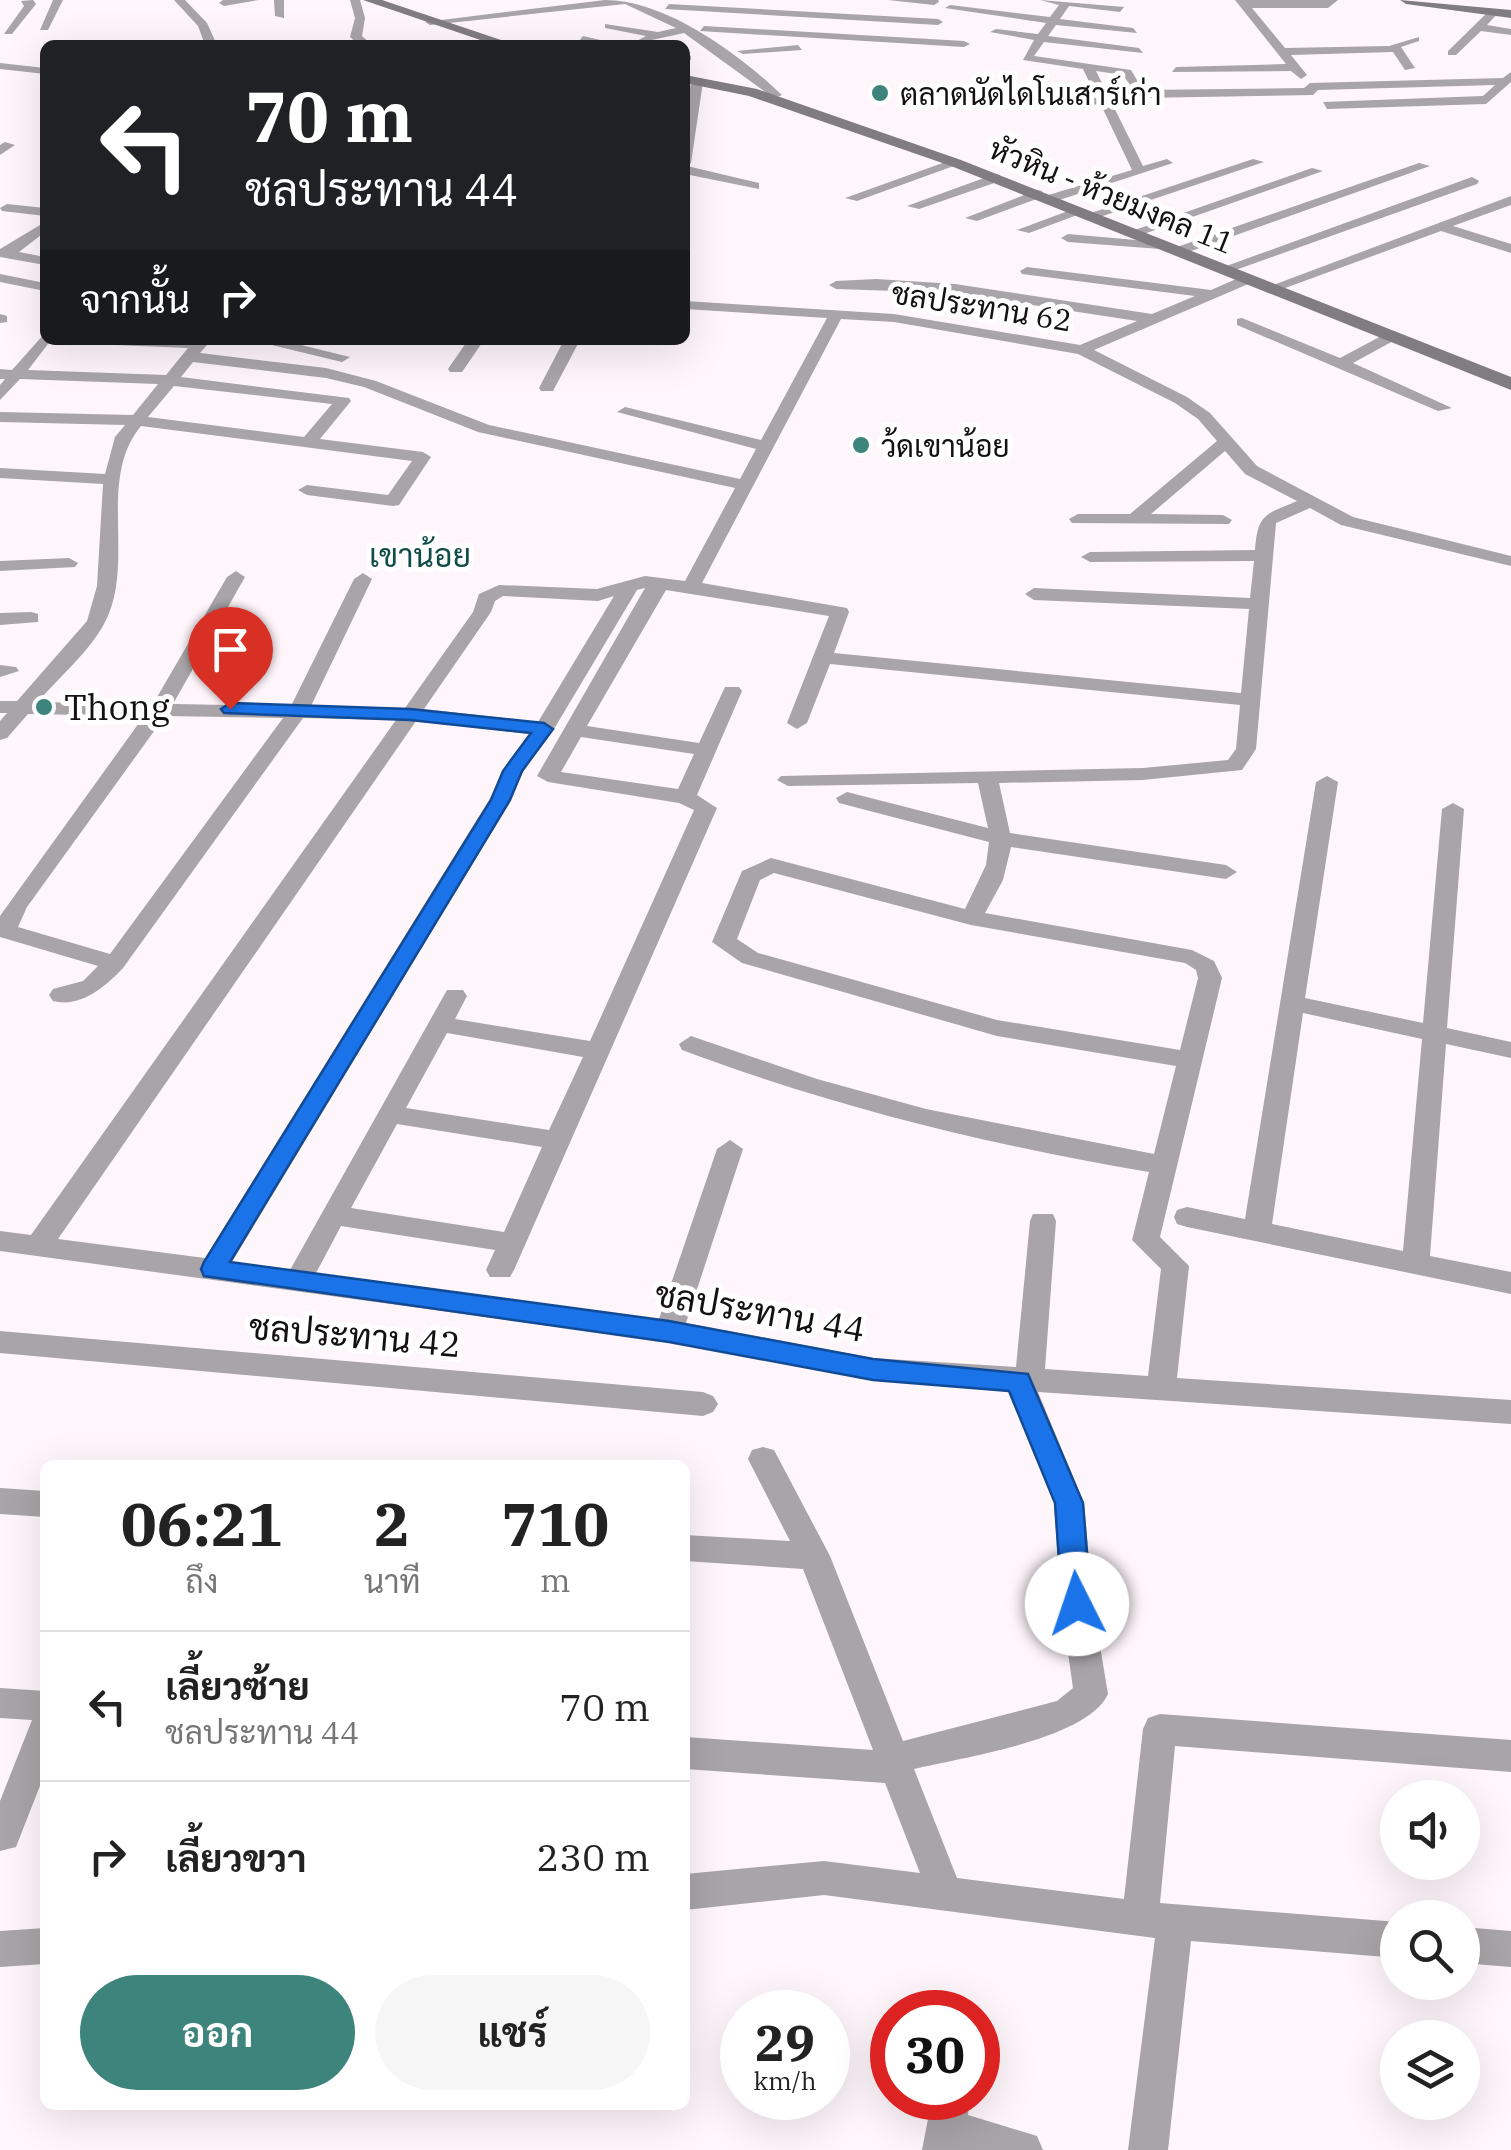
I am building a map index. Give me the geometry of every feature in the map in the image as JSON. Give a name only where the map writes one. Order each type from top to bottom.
[{"type":"street","points":[[7,41],[31,4],[25,3],[28,0]]},
{"type":"street","points":[[44,28],[58,0]]},
{"type":"street","points":[[179,0],[203,24],[209,40]]},
{"type":"street","points":[[224,3],[254,0]]},
{"type":"street","points":[[279,0],[280,16]]},
{"type":"street","points":[[355,0],[360,18],[356,37],[360,40]]},
{"type":"street","points":[[370,0],[430,22],[457,38]]},
{"type":"street","points":[[430,22],[624,0],[650,8],[685,30],[776,95],[770,98]]},
{"type":"street","points":[[810,35],[829,0]]},
{"type":"street","points":[[892,0],[934,2]]},
{"type":"street","points":[[1045,0],[1120,9]]},
{"type":"street","points":[[1242,3],[1328,5],[1334,0]]},
{"type":"street","points":[[1406,0],[1511,14]]},
{"type":"street","points":[[1069,1],[1027,58],[1127,72],[1140,94],[1212,100],[1313,92],[1242,3]]},
{"type":"street","points":[[954,21],[949,4],[1133,30]]},
{"type":"street","points":[[669,7],[938,22]]},
{"type":"street","points":[[1452,53],[1494,12]]},
{"type":"street","points":[[610,26],[658,34]]},
{"type":"street","points":[[1477,27],[1511,32]]},
{"type":"street","points":[[1102,46],[1112,28]]},
{"type":"street","points":[[704,29],[964,44]]},
{"type":"street","points":[[645,40],[685,30]]},
{"type":"street","points":[[996,32],[1138,51]]},
{"type":"street","points":[[1347,34],[1362,50]]},
{"type":"street","points":[[1299,35],[1312,51]]},
{"type":"street","points":[[743,52],[826,47],[832,36]]},
{"type":"street","points":[[583,39],[588,40]]},
{"type":"street","points":[[1392,55],[1397,42],[1415,40]]},
{"type":"street","points":[[1281,52],[1362,50],[1392,55],[1409,68]]},
{"type":"street","points":[[1176,70],[1294,66],[1392,55]]},
{"type":"street","points":[[1087,65],[1139,170]]},
{"type":"street","points":[[0,66],[40,70]]},
{"type":"street","points":[[1310,86],[1509,79]]},
{"type":"street","points":[[1327,105],[1486,100],[1509,79]]},
{"type":"street","name":"หัวหิน - ห้วยมงคล 11","points":[[691,80],[770,98],[956,163],[1502,380]]},
{"type":"street","points":[[1279,92],[1293,111]]},
{"type":"street","points":[[1022,98],[1104,102]]},
{"type":"street","points":[[1024,230],[1258,162]]},
{"type":"street","points":[[852,198],[956,163]]},
{"type":"street","points":[[972,218],[1167,163]]},
{"type":"street","points":[[1068,238],[1175,249],[1424,166]]},
{"type":"street","points":[[690,168],[754,186]]},
{"type":"street","points":[[1136,232],[1317,171]]},
{"type":"street","points":[[914,206],[996,178]]},
{"type":"street","points":[[1225,270],[1472,182]]},
{"type":"street","points":[[1272,288],[1511,200]]},
{"type":"street","points":[[5,201],[40,221]]},
{"type":"street","points":[[4,253],[40,226]]},
{"type":"street","points":[[1440,226],[1511,250]]},
{"type":"street","points":[[1492,242],[1511,236]]},
{"type":"street","points":[[4,253],[40,260]]},
{"type":"street","points":[[1028,271],[1212,294]]},
{"type":"street","points":[[0,278],[40,285]]},
{"type":"street","points":[[691,587],[833,312],[838,278],[956,288],[1153,319]]},
{"type":"street","points":[[1082,350],[1248,279]]},
{"type":"street","name":"ชลประทาน 62","points":[[690,305],[833,312],[949,326],[1082,350],[1181,400],[1204,416],[1251,470],[1310,502],[1388,535],[1511,562]]},
{"type":"street","points":[[1242,322],[1444,408]]},
{"type":"street","points":[[1340,364],[1390,337]]},
{"type":"street","points":[[0,395],[8,374],[40,343]]},
{"type":"street","points":[[286,345],[342,356]]},
{"type":"street","points":[[456,369],[473,345]]},
{"type":"street","points":[[548,388],[570,345]]},
{"type":"street","points":[[0,734],[96,622],[106,586],[112,479],[123,437],[196,347],[370,384],[484,429],[746,485]]},
{"type":"street","points":[[1502,380],[1511,369]]},
{"type":"street","points":[[8,374],[166,380],[344,401],[310,442]]},
{"type":"street","points":[[625,412],[766,446]]},
{"type":"street","points":[[0,417],[134,420],[423,457],[390,502],[307,490]]},
{"type":"street","points":[[1135,519],[1226,442]]},
{"type":"street","points":[[0,498],[8,473],[112,479]]},
{"type":"street","points":[[788,780],[1216,771],[1235,766],[1246,748],[1257,604],[1270,519],[1310,502]]},
{"type":"street","points":[[1078,519],[1223,520]]},
{"type":"street","points":[[1090,558],[1264,555]]},
{"type":"street","points":[[0,566],[69,563]]},
{"type":"street","points":[[115,962],[3,930],[16,906],[161,707],[236,577]]},
{"type":"street","points":[[61,995],[91,986],[115,962],[299,710],[363,579]]},
{"type":"street","points":[[213,1269],[500,800],[513,771],[544,729],[631,584]]},
{"type":"street","points":[[38,1246],[492,594],[522,590],[598,595],[631,584],[660,584],[840,612],[797,723]]},
{"type":"street","points":[[500,1270],[706,808],[685,797],[548,776],[660,584]]},
{"type":"street","points":[[1034,594],[1257,604]]},
{"type":"street","points":[[0,619],[30,618]]},
{"type":"street","points":[[824,658],[971,666],[1100,687],[1250,700]]},
{"type":"street","points":[[685,797],[732,691]]},
{"type":"street","points":[[0,707],[410,714],[544,729]]},
{"type":"street","points":[[574,730],[707,750]]},
{"type":"street","points":[[971,918],[995,878],[1003,840],[987,778]]},
{"type":"street","points":[[1257,1232],[1327,782]]},
{"type":"street","points":[[847,798],[1003,840],[1226,872]]},
{"type":"street","points":[[1416,1264],[1453,809]]},
{"type":"street","points":[[1161,1389],[1175,1266],[1146,1240],[1152,1205],[1167,1166],[1210,978],[1206,966],[1192,956],[971,918],[771,865],[750,876],[724,942],[750,958],[997,1028],[1190,1060]]},
{"type":"street","points":[[298,1280],[455,996]]},
{"type":"street","points":[[1293,1003],[1511,1050]]},
{"type":"street","points":[[440,1024],[598,1052]]},
{"type":"street","points":[[691,1044],[836,1096],[946,1126],[1167,1166]]},
{"type":"street","points":[[390,1114],[558,1141]]},
{"type":"street","points":[[669,1332],[730,1149]]},
{"type":"street","points":[[334,1215],[512,1243]]},
{"type":"street","points":[[1186,1217],[1511,1283]]},
{"type":"street","points":[[690,1753],[895,1764],[1066,1714],[1091,1694],[1077,1604],[1069,1503],[1024,1382],[1043,1221]]},
{"type":"street","name":"ชลประทาน 44","points":[[0,1241],[669,1332],[873,1370],[1511,1412]]},
{"type":"street","name":"ชลประทาน 42","points":[[0,1342],[703,1404]]},
{"type":"street","points":[[764,1459],[814,1556],[946,1895]]},
{"type":"street","points":[[0,1500],[40,1504]]},
{"type":"street","points":[[690,1548],[814,1556]]},
{"type":"street","points":[[0,1703],[40,1706]]},
{"type":"street","points":[[1148,2150],[1160,1729],[1511,1756]]},
{"type":"street","points":[[2,1835],[40,1741]]},
{"type":"street","points":[[690,1891],[824,1878],[1157,1920],[1380,1939]]},
{"type":"street","points":[[1480,1946],[1511,1949]]},
{"type":"street","points":[[2,1955],[40,1947]]},
{"type":"street","points":[[946,2125],[1023,2150]]},
{"type":"place","name":"ตลาดนัดไดโนเสาร์เก่า","points":[[880,93]]},
{"type":"place","name":"ว้ดเขาน้อย","points":[[861,445]]},
{"type":"place","name":"Thong","points":[[44,707]]},
{"type":"district","name":"เขาน้อย","points":[[420,555]]},
{"type":"route","points":[[230,709],[410,714],[544,729],[513,771],[500,800],[213,1269],[669,1332],[873,1370],[1019,1381],[1069,1503],[1077,1604]]}]
